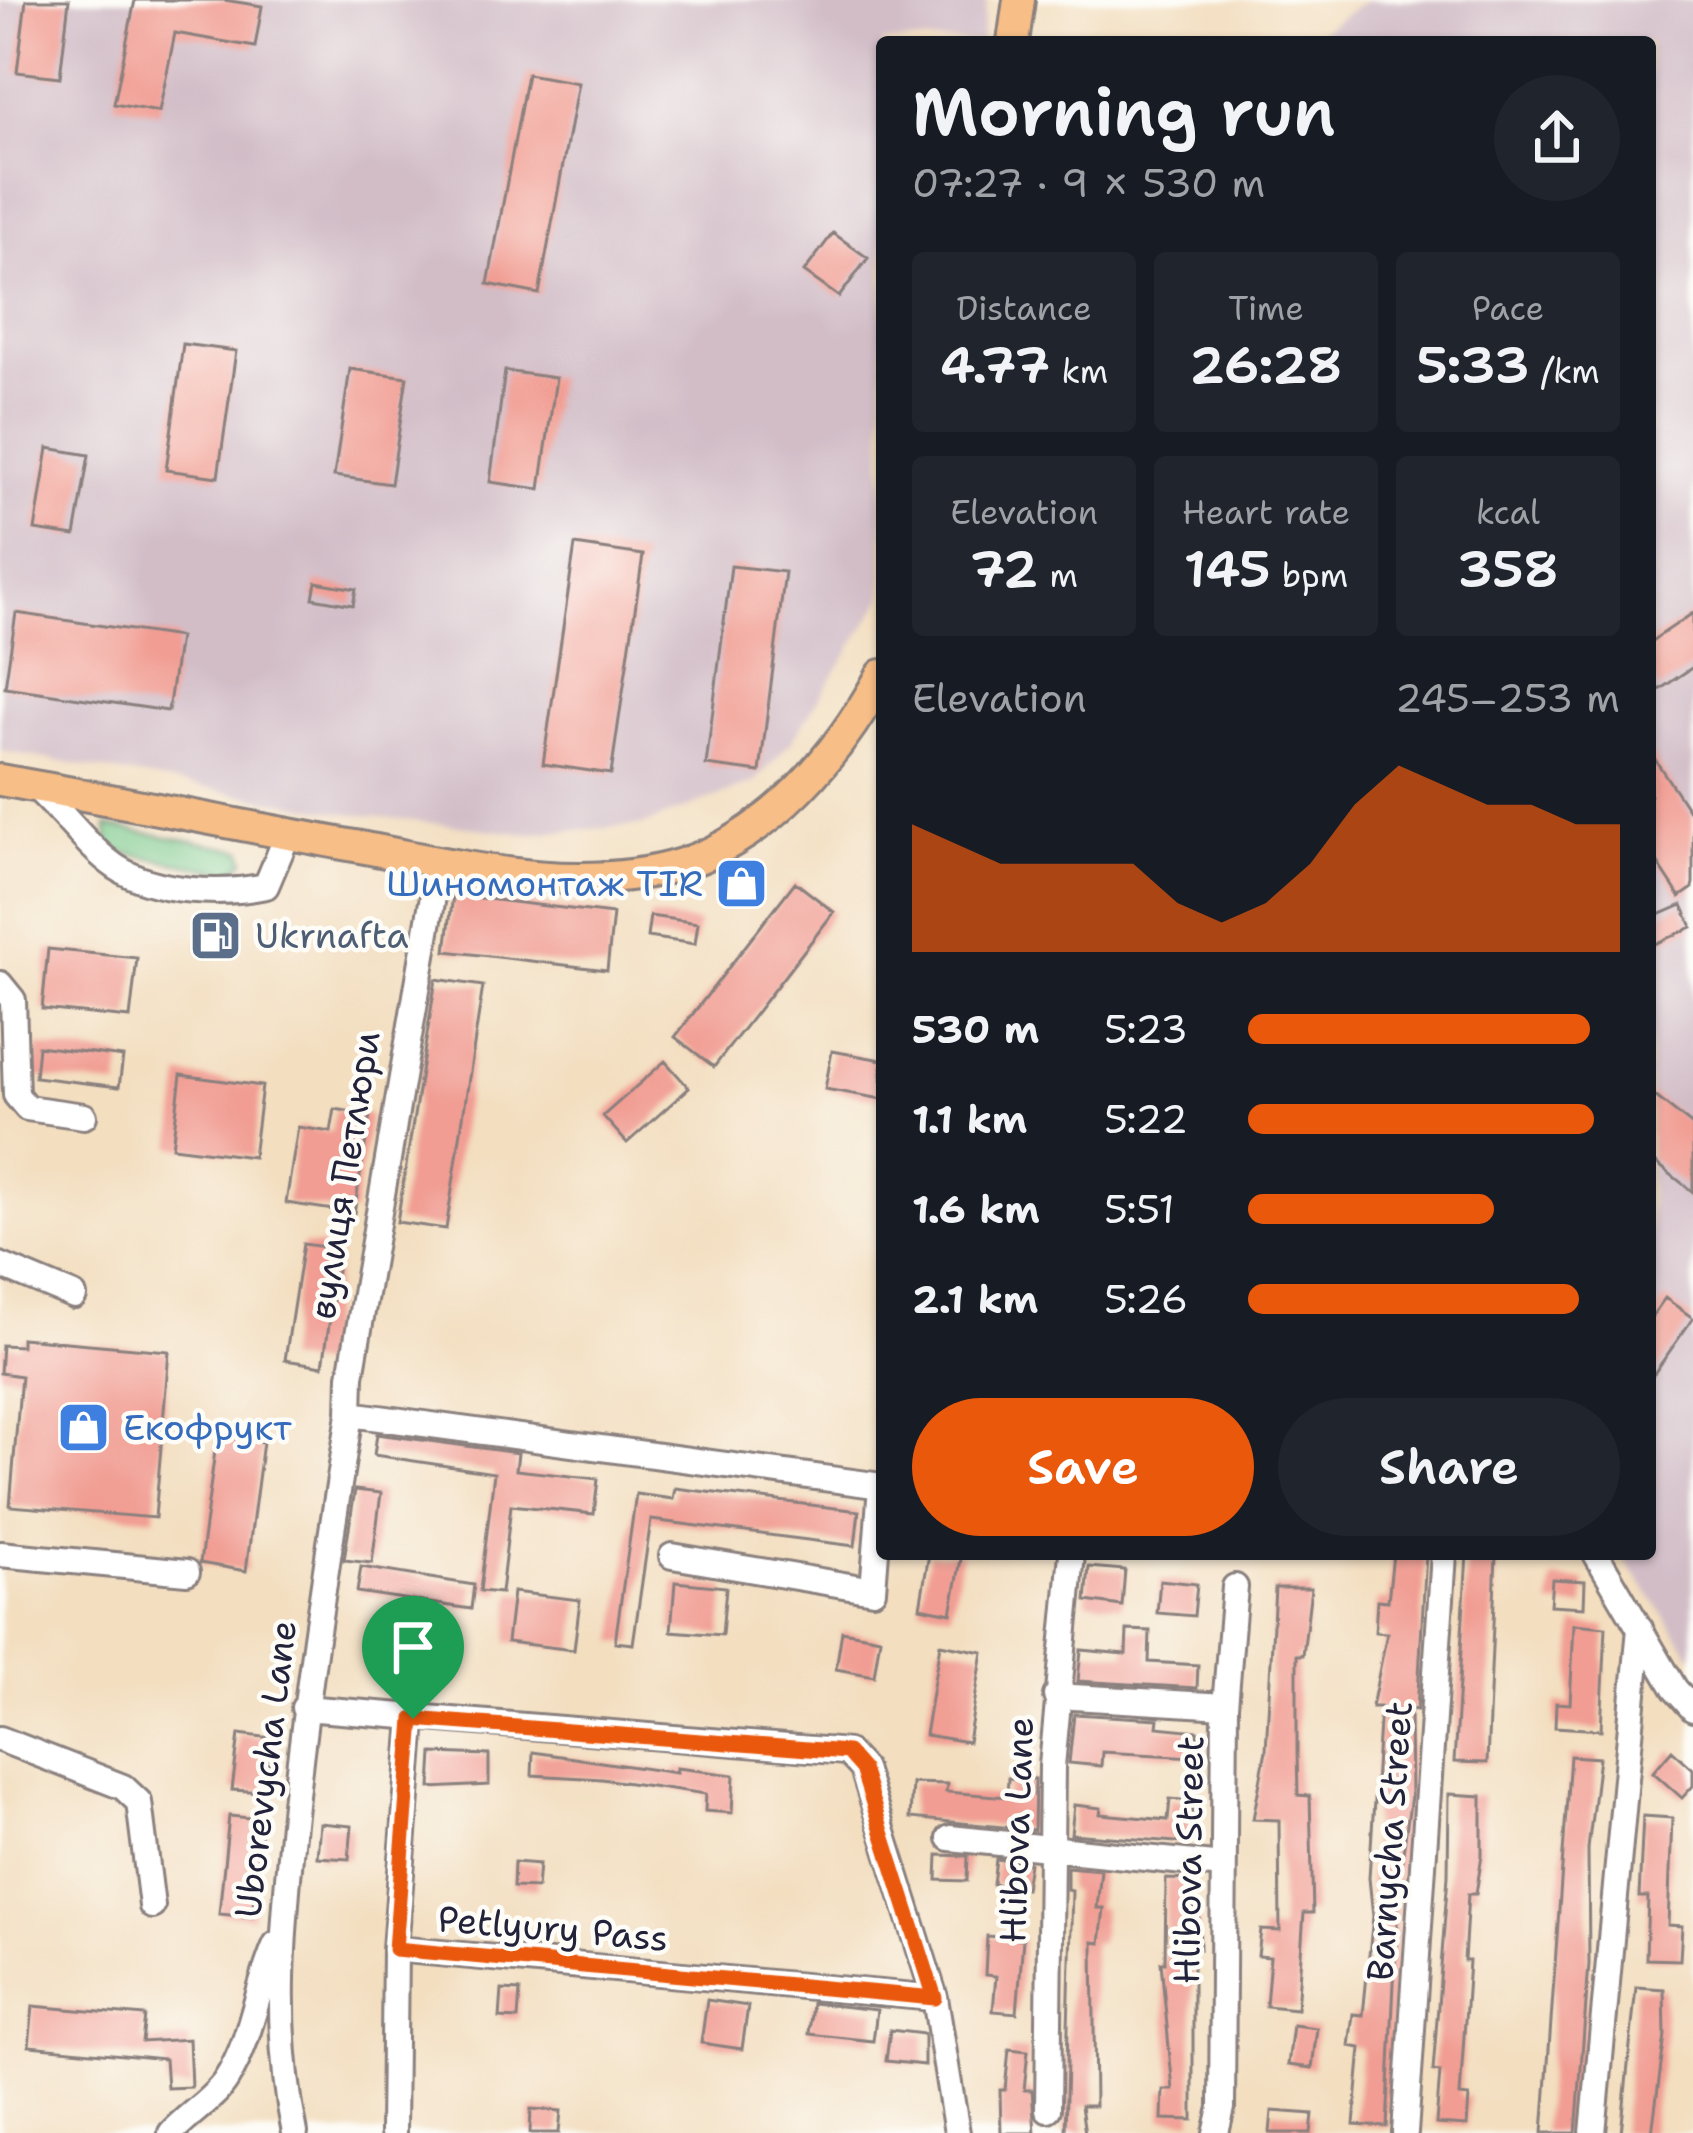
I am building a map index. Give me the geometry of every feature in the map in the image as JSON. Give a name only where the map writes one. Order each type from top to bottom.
[{"type":"main road","points":[[1014,36],[1018,0]]},
{"type":"main road","points":[[0,780],[439,861],[593,877],[683,863],[737,837],[812,777],[876,684]]},
{"type":"street","points":[[34,786],[120,870],[160,883],[230,893],[266,886],[288,834]]},
{"type":"street","name":"вулиця Петлюри","points":[[350,1414],[353,1358],[439,861]]},
{"type":"street","points":[[0,984],[13,1000],[16,1095],[28,1108],[83,1116]]},
{"type":"street","points":[[0,1265],[74,1296]]},
{"type":"street","points":[[350,1414],[876,1485]]},
{"type":"street","name":"Uborevycha Lane","points":[[295,2133],[286,2090],[279,1966],[304,1708],[350,1414]]},
{"type":"street","points":[[0,1554],[187,1572]]},
{"type":"street","points":[[673,1556],[873,1590],[876,1555]]},
{"type":"street","name":"Hlibova Lane","points":[[1048,2109],[1049,1846],[1056,1696],[1071,1560]]},
{"type":"street","name":"Barnycha Street","points":[[1405,2133],[1444,1560]]},
{"type":"street","points":[[1600,1560],[1693,1709]]},
{"type":"street","name":"Hlibova Street","points":[[1216,2133],[1222,2108],[1226,1706],[1235,1587]]},
{"type":"street","points":[[1593,2133],[1640,1628]]},
{"type":"street","points":[[1056,1696],[1226,1706]]},
{"type":"street","points":[[304,1708],[847,1752],[862,1769],[935,1998],[957,2133]]},
{"type":"street","name":"Petlyury Pass","points":[[413,1719],[395,1949],[935,1998]]},
{"type":"street","points":[[0,1739],[123,1787],[140,1802],[152,1906]]},
{"type":"street","points":[[950,1838],[1223,1866]]},
{"type":"street","points":[[171,2133],[224,2084],[247,2037],[262,1974],[282,1931]]},
{"type":"street","points":[[393,2133],[395,1949]]},
{"type":"shaded area","points":[[0,0],[987,0],[982,36],[876,36],[876,609],[791,742],[755,782],[643,825],[526,834],[337,812],[0,751]]},
{"type":"shaded area","points":[[1367,0],[1693,0],[1693,1657],[1625,1560],[1656,1560],[1656,36],[1313,36]]},
{"type":"green space","points":[[107,826],[243,850],[245,861],[231,873],[119,852],[108,844]]},
{"type":"building","points":[[26,0],[69,0],[60,77],[17,72]]},
{"type":"building","points":[[135,0],[224,0],[262,6],[255,47],[175,33],[159,112],[114,104]]},
{"type":"building","points":[[527,74],[578,83],[539,294],[488,284]]},
{"type":"building","points":[[833,233],[868,258],[839,297],[804,272]]},
{"type":"building","points":[[183,344],[236,351],[218,477],[166,470]]},
{"type":"building","points":[[350,369],[407,377],[391,484],[334,476]]},
{"type":"building","points":[[505,371],[556,378],[540,489],[490,482]]},
{"type":"building","points":[[48,448],[89,455],[75,536],[35,530]]},
{"type":"building","points":[[575,545],[643,555],[611,774],[543,764]]},
{"type":"building","points":[[731,566],[785,572],[760,772],[706,765]]},
{"type":"building","points":[[316,582],[356,589],[353,605],[313,598]]},
{"type":"building","points":[[16,613],[179,637],[168,711],[5,687]]},
{"type":"building","points":[[1693,613],[1693,667],[1659,690],[1656,686],[1656,638]]},
{"type":"building","points":[[1656,761],[1693,817],[1693,888],[1680,897],[1656,860]]},
{"type":"building","points":[[795,882],[834,912],[714,1067],[675,1037]]},
{"type":"building","points":[[453,895],[613,914],[607,970],[446,951]]},
{"type":"building","points":[[1682,905],[1692,927],[1656,943],[1656,916]]},
{"type":"building","points":[[205,916],[234,922],[227,953],[198,947]]},
{"type":"building","points":[[650,916],[698,923],[695,944],[647,937]]},
{"type":"building","points":[[48,949],[137,958],[130,1018],[42,1009]]},
{"type":"building","points":[[436,979],[483,986],[446,1229],[397,1222]]},
{"type":"building","points":[[38,1046],[123,1057],[119,1087],[35,1077]]},
{"type":"building","points":[[832,1051],[876,1059],[876,1098],[825,1089]]},
{"type":"building","points":[[665,1061],[689,1088],[627,1143],[603,1116]]},
{"type":"building","points":[[181,1075],[262,1086],[253,1157],[172,1147]]},
{"type":"building","points":[[1656,1097],[1693,1126],[1693,1192],[1656,1163]]},
{"type":"building","points":[[335,1109],[370,1115],[354,1213],[286,1203],[298,1127],[331,1132]]},
{"type":"building","points":[[303,1244],[340,1249],[323,1366],[285,1360]]},
{"type":"building","points":[[1665,1298],[1693,1318],[1656,1370],[1656,1311]]},
{"type":"building","points":[[21,1338],[169,1351],[155,1518],[10,1506],[21,1376],[0,1373],[2,1345],[21,1346]]},
{"type":"building","points":[[377,1434],[518,1453],[516,1470],[598,1479],[594,1514],[511,1505],[501,1593],[480,1591],[494,1473],[374,1455]]},
{"type":"building","points":[[217,1436],[263,1442],[246,1571],[200,1563]]},
{"type":"building","points":[[675,1488],[859,1511],[855,1546],[651,1520],[633,1644],[615,1642],[636,1494],[673,1499]]},
{"type":"building","points":[[355,1490],[381,1493],[372,1563],[344,1560]]},
{"type":"building","points":[[928,1560],[961,1560],[951,1613],[920,1607]]},
{"type":"building","points":[[1392,1560],[1426,1560],[1417,1710],[1410,1709],[1411,1796],[1399,1880],[1387,2127],[1354,2125],[1361,2048],[1349,2046],[1353,2014],[1363,2015],[1373,1916],[1369,1878],[1380,1707],[1372,1707],[1387,1633],[1375,1632],[1377,1600],[1388,1601]]},
{"type":"building","points":[[1467,1560],[1496,1560],[1487,1763],[1454,1762]]},
{"type":"building","points":[[361,1567],[474,1585],[471,1609],[357,1592]]},
{"type":"building","points":[[1089,1567],[1125,1570],[1122,1606],[1086,1601]]},
{"type":"building","points":[[1552,1579],[1585,1581],[1584,1607],[1550,1605]]},
{"type":"building","points":[[1160,1580],[1197,1584],[1194,1616],[1157,1613]]},
{"type":"building","points":[[675,1582],[726,1587],[722,1635],[671,1631]]},
{"type":"building","points":[[1275,1588],[1311,1588],[1303,1655],[1297,1655],[1297,1752],[1298,1795],[1310,1796],[1313,1913],[1304,1913],[1297,2009],[1266,2006],[1270,1957],[1258,1956],[1261,1930],[1280,1931],[1279,1820],[1253,1819],[1266,1750]]},
{"type":"building","points":[[513,1592],[580,1600],[574,1650],[507,1642]]},
{"type":"building","points":[[1574,1624],[1606,1627],[1601,1730],[1555,1727],[1556,1703],[1570,1704]]},
{"type":"building","points":[[1127,1630],[1150,1631],[1149,1662],[1198,1665],[1197,1688],[1078,1681],[1081,1650],[1126,1654]]},
{"type":"building","points":[[842,1631],[880,1638],[874,1676],[836,1669]]},
{"type":"building","points":[[940,1644],[983,1652],[968,1742],[925,1735]]},
{"type":"building","points":[[1074,1714],[1158,1719],[1157,1727],[1198,1731],[1195,1757],[1102,1752],[1101,1766],[1069,1763]]},
{"type":"building","points":[[239,1734],[272,1738],[265,1792],[232,1790]]},
{"type":"building","points":[[1672,1750],[1693,1769],[1693,1786],[1682,1798],[1653,1772]]},
{"type":"building","points":[[533,1752],[676,1773],[676,1768],[734,1775],[732,1813],[705,1811],[706,1794],[602,1779],[532,1775]]},
{"type":"building","points":[[433,1753],[489,1755],[489,1785],[431,1788]]},
{"type":"building","points":[[1570,1756],[1599,1758],[1588,1849],[1589,1964],[1576,2133],[1543,2133]]},
{"type":"building","points":[[1008,1778],[1035,1779],[1034,1830],[910,1818],[912,1783],[947,1784],[946,1792],[1007,1797]]},
{"type":"building","points":[[1449,1794],[1482,1796],[1482,1855],[1476,1894],[1468,1894],[1464,1961],[1469,1961],[1460,2096],[1469,2097],[1467,2126],[1436,2124],[1440,2072],[1433,2071],[1448,1876]]},
{"type":"building","points":[[1170,1799],[1193,1801],[1189,1843],[1071,1834],[1074,1805],[1101,1808],[1100,1814],[1168,1820]]},
{"type":"building","points":[[229,1816],[262,1819],[252,1917],[219,1914]]},
{"type":"building","points":[[1643,1816],[1672,1818],[1668,1925],[1682,1926],[1680,1960],[1646,1959],[1648,1897],[1639,1897]]},
{"type":"building","points":[[320,1823],[352,1826],[349,1859],[317,1857]]},
{"type":"building","points":[[938,1855],[968,1856],[967,1881],[937,1880]]},
{"type":"building","points":[[996,1859],[1029,1863],[1025,1889],[993,1884]]},
{"type":"building","points":[[514,1862],[539,1864],[537,1888],[513,1887]]},
{"type":"building","points":[[1067,1867],[1101,1870],[1097,1908],[1104,1908],[1100,1943],[1093,1942],[1095,2106],[1081,2106],[1085,2133],[1065,2133],[1072,1891],[1067,1890]]},
{"type":"building","points":[[1166,1879],[1194,1880],[1194,1917],[1199,1917],[1200,1949],[1193,1949],[1193,2120],[1162,2119],[1163,2090],[1173,2090],[1161,1962],[1165,1962]]},
{"type":"building","points":[[987,1936],[1023,1939],[1017,2013],[993,2011],[996,1976],[985,1975]]},
{"type":"building","points":[[1636,1987],[1664,1989],[1665,2035],[1652,2133],[1621,2133]]},
{"type":"building","points":[[502,1990],[520,1991],[518,2019],[500,2018]]},
{"type":"building","points":[[707,2000],[748,2006],[742,2049],[701,2043]]},
{"type":"building","points":[[812,2003],[877,2010],[873,2041],[809,2034]]},
{"type":"building","points":[[33,2006],[145,2016],[142,2042],[189,2039],[191,2087],[167,2088],[165,2059],[29,2046]]},
{"type":"building","points":[[1293,2025],[1317,2028],[1312,2068],[1288,2065]]},
{"type":"building","points":[[890,2030],[924,2034],[924,2065],[886,2061]]},
{"type":"building","points":[[1009,2049],[1028,2051],[1024,2090],[1032,2090],[1035,2133],[1001,2133],[1000,2090],[1005,2090]]},
{"type":"building","points":[[531,2109],[561,2111],[559,2133],[530,2133]]},
{"type":"building","points":[[1272,2111],[1313,2114],[1311,2133],[1270,2133]]},
{"type":"place","name":"Шиномонтаж TIR","points":[[742,883]]},
{"type":"place","name":"Ukrnafta","points":[[216,935]]},
{"type":"place","name":"Екофрукт","points":[[84,1427]]},
{"type":"route","points":[[413,1719],[847,1752],[862,1769],[935,1998],[395,1949],[413,1719]]}]
